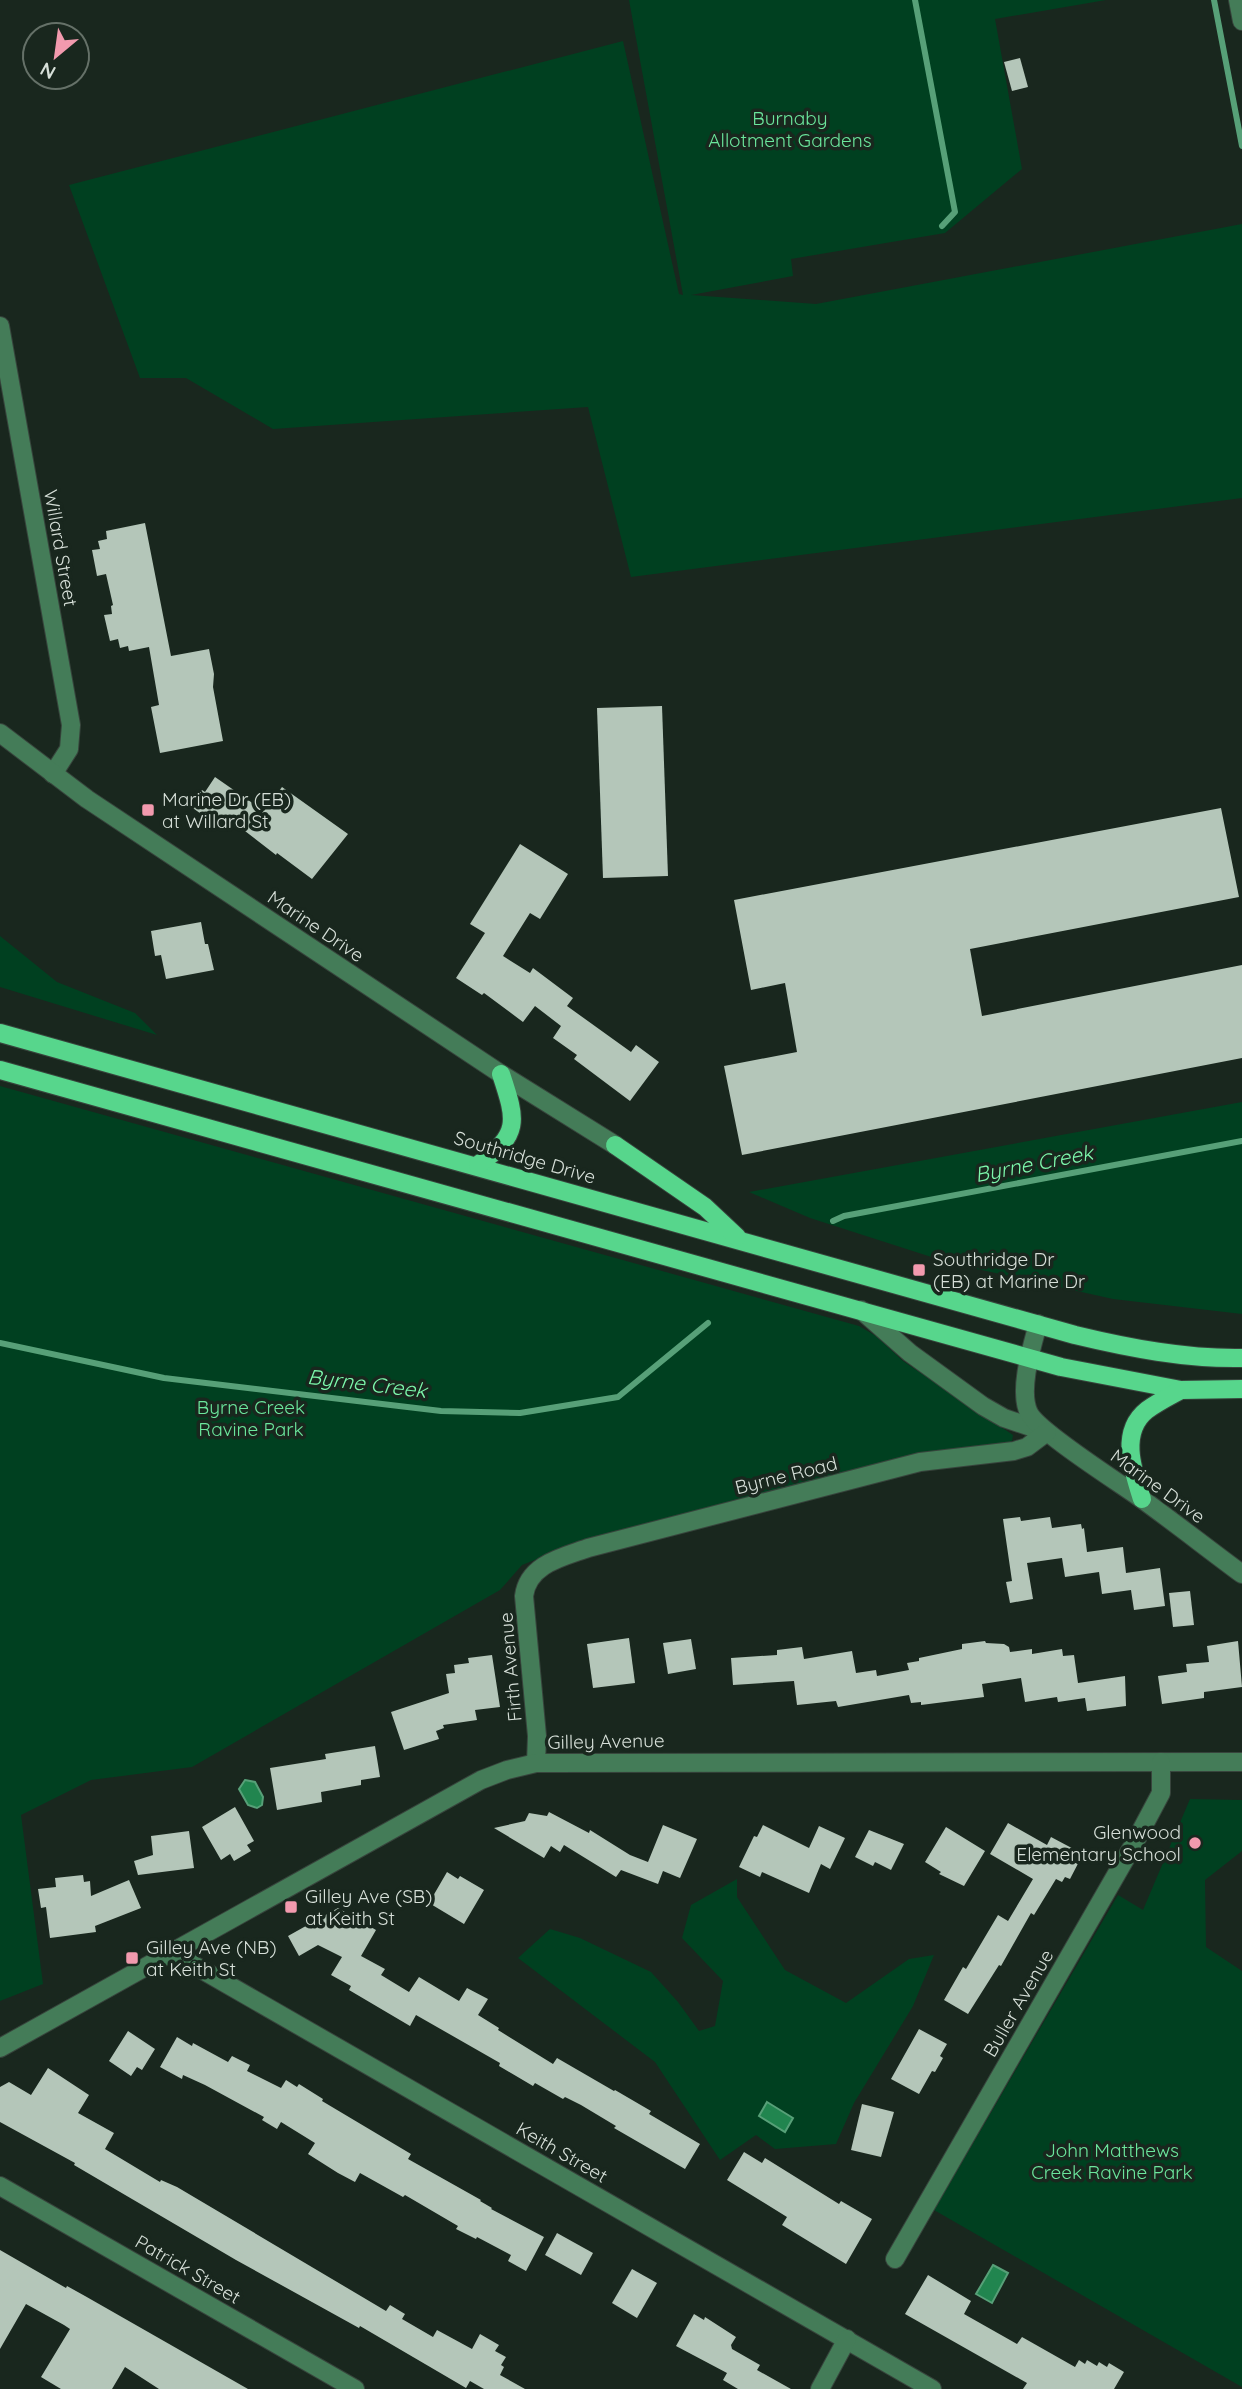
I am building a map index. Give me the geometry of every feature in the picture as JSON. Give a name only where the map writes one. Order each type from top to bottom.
[{"type":"main road","name":"Southridge Drive","points":[[0,1033],[1038,1324]]},
{"type":"main road","points":[[0,1070],[1083,1372],[1181,1390],[1242,1389]]},
{"type":"main road","points":[[478,1166],[505,1142],[512,1126],[512,1107],[501,1074]]},
{"type":"main road","points":[[615,1145],[705,1207],[740,1239]]},
{"type":"main road","points":[[1038,1324],[1127,1348],[1242,1358]]},
{"type":"main road","points":[[1142,1499],[1130,1460],[1132,1431],[1144,1413],[1181,1390]]},
{"type":"street","points":[[1238,0],[1242,21]]},
{"type":"street","name":"Willard Street","points":[[0,326],[71,725],[69,749],[53,774]]},
{"type":"street","name":"Marine Drive","points":[[0,733],[87,799],[501,1074],[615,1145]]},
{"type":"street","name":"Marine Drive","points":[[861,1310],[910,1353],[984,1406],[1004,1418],[1047,1432]]},
{"type":"street","name":"Marine Drive","points":[[1038,1324],[1029,1357],[1025,1390],[1029,1413],[1047,1432],[1242,1574]]},
{"type":"street","name":"Byrne Road","points":[[536,1571],[545,1564],[588,1548],[920,1462],[1014,1451],[1027,1447],[1047,1432]]},
{"type":"street","name":"Firth Avenue","points":[[536,1571],[524,1595],[537,1736],[536,1763]]},
{"type":"street","name":"Buller Avenue","points":[[895,2259],[1135,1842],[1161,1793],[1161,1762]]},
{"type":"street","name":"Gilley Avenue","points":[[0,2048],[481,1780],[536,1763],[1242,1762]]},
{"type":"street","name":"Keith Street","points":[[171,1952],[932,2389]]},
{"type":"street","name":"Patrick Street","points":[[0,2186],[355,2389]]},
{"type":"street","points":[[820,2389],[847,2339]]},
{"type":"green space","name":"Burnaby Allotment Gardens","points":[[629,0],[1106,0],[995,19],[1022,169],[945,233],[791,259],[793,276],[691,295],[816,304],[1242,224],[1242,498],[631,577],[588,407],[273,429],[186,378],[140,378],[69,185],[623,41],[679,294],[683,295]]},
{"type":"green space","points":[[0,936],[57,982],[135,1013],[157,1035],[0,987]]},
{"type":"green space","name":"Byrne Creek Ravine Park","points":[[0,1086],[859,1326],[876,1336],[903,1361],[1013,1435],[1012,1441],[1003,1447],[918,1455],[866,1471],[585,1540],[522,1565],[500,1590],[192,1767],[91,1780],[21,1815],[43,1984],[0,2001]]},
{"type":"green space","points":[[1242,1102],[1242,1314],[1113,1299],[950,1263],[810,1218],[749,1192]]},
{"type":"green space","name":"John Matthews Creek Ravine Park","points":[[1190,1799],[1242,1800],[1242,1851],[1205,1880],[1206,1947],[1242,1971],[1242,2387],[934,2210],[1118,1895],[1143,1910]]},
{"type":"green space","points":[[737,1879],[737,1897],[785,1970],[846,2003],[909,1959],[934,1955],[913,2006],[854,2103],[836,2144],[775,2149],[756,2135],[720,2160],[655,2062],[518,1958],[550,1929],[580,1938],[651,1972],[699,2031],[715,2026],[723,1981],[682,1938],[691,1905]]},
{"type":"shaded area","points":[[245,1780],[255,1782],[263,1797],[262,1805],[257,1808],[248,1805],[239,1789]]},
{"type":"shaded area","points":[[767,2102],[793,2118],[785,2132],[759,2116]]},
{"type":"shaded area","points":[[993,2265],[1008,2273],[992,2303],[976,2294]]},
{"type":"building","points":[[1020,58],[1028,87],[1012,91],[1004,62]]},
{"type":"building","points":[[145,523],[171,656],[209,649],[223,741],[160,753],[151,707],[159,705],[149,647],[129,651],[128,646],[120,648],[118,639],[110,641],[104,615],[112,614],[113,605],[106,574],[97,576],[92,550],[100,549],[98,541],[107,539],[106,531]]},
{"type":"building","points":[[662,706],[668,876],[603,878],[597,708]]},
{"type":"building","points":[[215,777],[264,811],[282,787],[348,834],[312,879],[232,821],[225,831],[190,806],[202,790],[205,792]]},
{"type":"building","points":[[1221,808],[1239,897],[970,949],[982,1016],[1242,965],[1242,1058],[742,1155],[724,1066],[797,1052],[785,983],[751,990],[734,900]]},
{"type":"building","points":[[520,844],[568,874],[540,919],[530,913],[503,956],[530,973],[533,968],[573,998],[567,1006],[631,1052],[636,1045],[659,1062],[630,1101],[574,1059],[577,1055],[553,1038],[561,1026],[535,1006],[523,1022],[484,993],[482,995],[456,978],[485,933],[470,924]]},
{"type":"building","points":[[201,922],[214,970],[166,979],[161,955],[155,956],[151,931]]},
{"type":"building","points":[[1020,1517],[1021,1521],[1050,1517],[1052,1528],[1081,1524],[1087,1552],[1123,1547],[1126,1573],[1160,1568],[1165,1606],[1134,1610],[1131,1590],[1102,1594],[1099,1572],[1065,1577],[1062,1558],[1027,1563],[1033,1599],[1010,1603],[1006,1582],[1012,1581],[1003,1519]]},
{"type":"building","points":[[1190,1591],[1194,1625],[1173,1627],[1169,1593]]},
{"type":"building","points":[[629,1638],[635,1683],[593,1688],[587,1644]]},
{"type":"building","points":[[691,1639],[696,1669],[668,1674],[663,1643]]},
{"type":"building","points":[[985,1641],[1004,1644],[1009,1647],[1010,1652],[1032,1649],[1032,1654],[1062,1649],[1063,1656],[1074,1655],[1078,1683],[1125,1676],[1126,1706],[1087,1711],[1085,1698],[1058,1702],[1057,1697],[1025,1702],[1021,1678],[982,1684],[984,1697],[921,1705],[921,1702],[911,1703],[909,1695],[838,1707],[836,1701],[797,1705],[794,1681],[733,1685],[731,1658],[777,1655],[777,1650],[802,1647],[804,1659],[852,1651],[856,1673],[876,1670],[877,1676],[909,1670],[907,1663],[962,1649],[962,1644]]},
{"type":"building","points":[[1238,1641],[1242,1687],[1204,1692],[1204,1698],[1162,1704],[1158,1676],[1187,1672],[1186,1664],[1209,1662],[1207,1646]]},
{"type":"building","points":[[492,1655],[500,1707],[475,1710],[477,1720],[443,1725],[444,1728],[436,1731],[439,1739],[404,1750],[391,1712],[449,1693],[446,1674],[455,1673],[454,1665],[469,1663],[468,1658]]},
{"type":"building","points":[[375,1746],[380,1777],[361,1780],[361,1785],[321,1792],[322,1802],[277,1810],[270,1768],[326,1759],[325,1754]]},
{"type":"building","points":[[235,1807],[254,1841],[247,1845],[251,1851],[234,1861],[230,1854],[221,1860],[202,1827]]},
{"type":"building","points":[[549,1812],[589,1833],[590,1830],[630,1855],[648,1862],[663,1825],[697,1839],[680,1878],[663,1871],[658,1884],[621,1870],[616,1877],[564,1845],[560,1852],[551,1846],[544,1858],[494,1828],[525,1821],[529,1813],[547,1816]]},
{"type":"building","points":[[1008,1823],[1047,1845],[1051,1837],[1083,1854],[1070,1879],[1065,1877],[1062,1882],[1056,1879],[1034,1915],[1031,1913],[1001,1966],[999,1965],[968,2014],[944,2000],[998,1915],[1008,1921],[1033,1879],[990,1854]]},
{"type":"building","points":[[763,1825],[809,1848],[819,1826],[845,1838],[830,1869],[821,1864],[809,1893],[762,1872],[760,1877],[739,1867],[754,1836],[757,1837]]},
{"type":"building","points":[[946,1827],[985,1851],[964,1886],[939,1874],[941,1872],[925,1862]]},
{"type":"building","points":[[869,1830],[904,1844],[891,1870],[875,1862],[873,1866],[855,1857]]},
{"type":"building","points":[[189,1831],[194,1868],[138,1875],[134,1861],[153,1855],[151,1836]]},
{"type":"building","points":[[447,1872],[484,1890],[464,1924],[429,1903]]},
{"type":"building","points":[[83,1875],[84,1882],[90,1881],[91,1896],[129,1880],[141,1908],[95,1926],[96,1932],[50,1938],[46,1907],[41,1908],[38,1889],[56,1887],[55,1878]]},
{"type":"building","points":[[338,1908],[376,1930],[361,1956],[385,1969],[381,1975],[409,1992],[419,1977],[459,2001],[467,1988],[488,1999],[478,2015],[499,2028],[498,2030],[553,2064],[557,2058],[615,2090],[700,2144],[685,2169],[614,2128],[616,2126],[581,2105],[565,2097],[563,2099],[535,2083],[533,2086],[499,2066],[500,2063],[416,2015],[410,2026],[349,1990],[351,1986],[331,1975],[342,1957],[318,1945],[299,1956],[288,1936]]},
{"type":"building","points":[[919,2029],[947,2044],[940,2056],[943,2058],[919,2094],[891,2079]]},
{"type":"building","points":[[128,2031],[155,2049],[142,2070],[137,2067],[131,2076],[109,2061]]},
{"type":"building","points":[[177,2037],[228,2062],[232,2056],[250,2065],[247,2071],[281,2088],[286,2080],[297,2087],[299,2084],[323,2099],[322,2101],[411,2154],[408,2159],[544,2237],[526,2271],[508,2261],[511,2255],[456,2229],[458,2226],[405,2195],[403,2197],[360,2173],[355,2182],[338,2173],[308,2154],[315,2143],[281,2122],[277,2129],[262,2120],[264,2117],[205,2085],[183,2075],[182,2079],[160,2067]]},
{"type":"building","points":[[48,2068],[89,2095],[78,2113],[114,2133],[105,2149],[160,2182],[161,2180],[177,2187],[386,2311],[390,2305],[405,2314],[402,2319],[433,2337],[437,2330],[472,2349],[480,2334],[499,2345],[495,2351],[506,2357],[501,2365],[504,2367],[500,2375],[525,2389],[484,2389],[470,2381],[466,2388],[360,2326],[359,2328],[236,2260],[74,2165],[75,2163],[0,2122],[0,2087],[9,2082],[31,2095]]},
{"type":"building","points":[[862,2104],[894,2112],[881,2157],[851,2150]]},
{"type":"building","points":[[744,2152],[762,2163],[765,2158],[839,2204],[841,2201],[872,2219],[846,2264],[782,2225],[787,2217],[727,2180]]},
{"type":"building","points":[[557,2233],[593,2253],[581,2275],[545,2255]]},
{"type":"building","points":[[0,2250],[248,2389],[159,2389],[125,2367],[112,2389],[61,2389],[41,2377],[70,2329],[64,2325],[26,2304],[0,2349]]},
{"type":"building","points":[[632,2269],[657,2283],[637,2318],[612,2303]]},
{"type":"building","points":[[928,2275],[971,2301],[964,2314],[1017,2344],[1022,2337],[1075,2367],[1079,2360],[1085,2364],[1087,2360],[1097,2366],[1099,2362],[1107,2367],[1109,2363],[1124,2372],[1114,2389],[1023,2389],[1027,2383],[905,2314]]},
{"type":"building","points":[[694,2314],[704,2320],[705,2317],[736,2337],[731,2345],[732,2349],[760,2365],[757,2370],[791,2389],[738,2389],[723,2380],[727,2373],[676,2346]]},
{"type":"waterway","points":[[915,0],[955,212],[942,226]]},
{"type":"waterway","points":[[1214,0],[1242,146]]},
{"type":"waterway","name":"Byrne Creek","points":[[833,1221],[844,1216],[1242,1141]]},
{"type":"waterway","name":"Byrne Creek","points":[[0,1343],[164,1378],[441,1411],[520,1413],[618,1397],[708,1323]]},
{"type":"place","name":"Marine Dr (EB) at Willard St","points":[[148,810]]},
{"type":"place","name":"Southridge Dr (EB) at Marine Dr","points":[[919,1270]]},
{"type":"place","name":"Glenwood Elementary School","points":[[1195,1843]]},
{"type":"place","name":"Gilley Ave (SB) at Keith St","points":[[291,1907]]},
{"type":"place","name":"Gilley Ave (NB) at Keith St","points":[[132,1958]]}]
